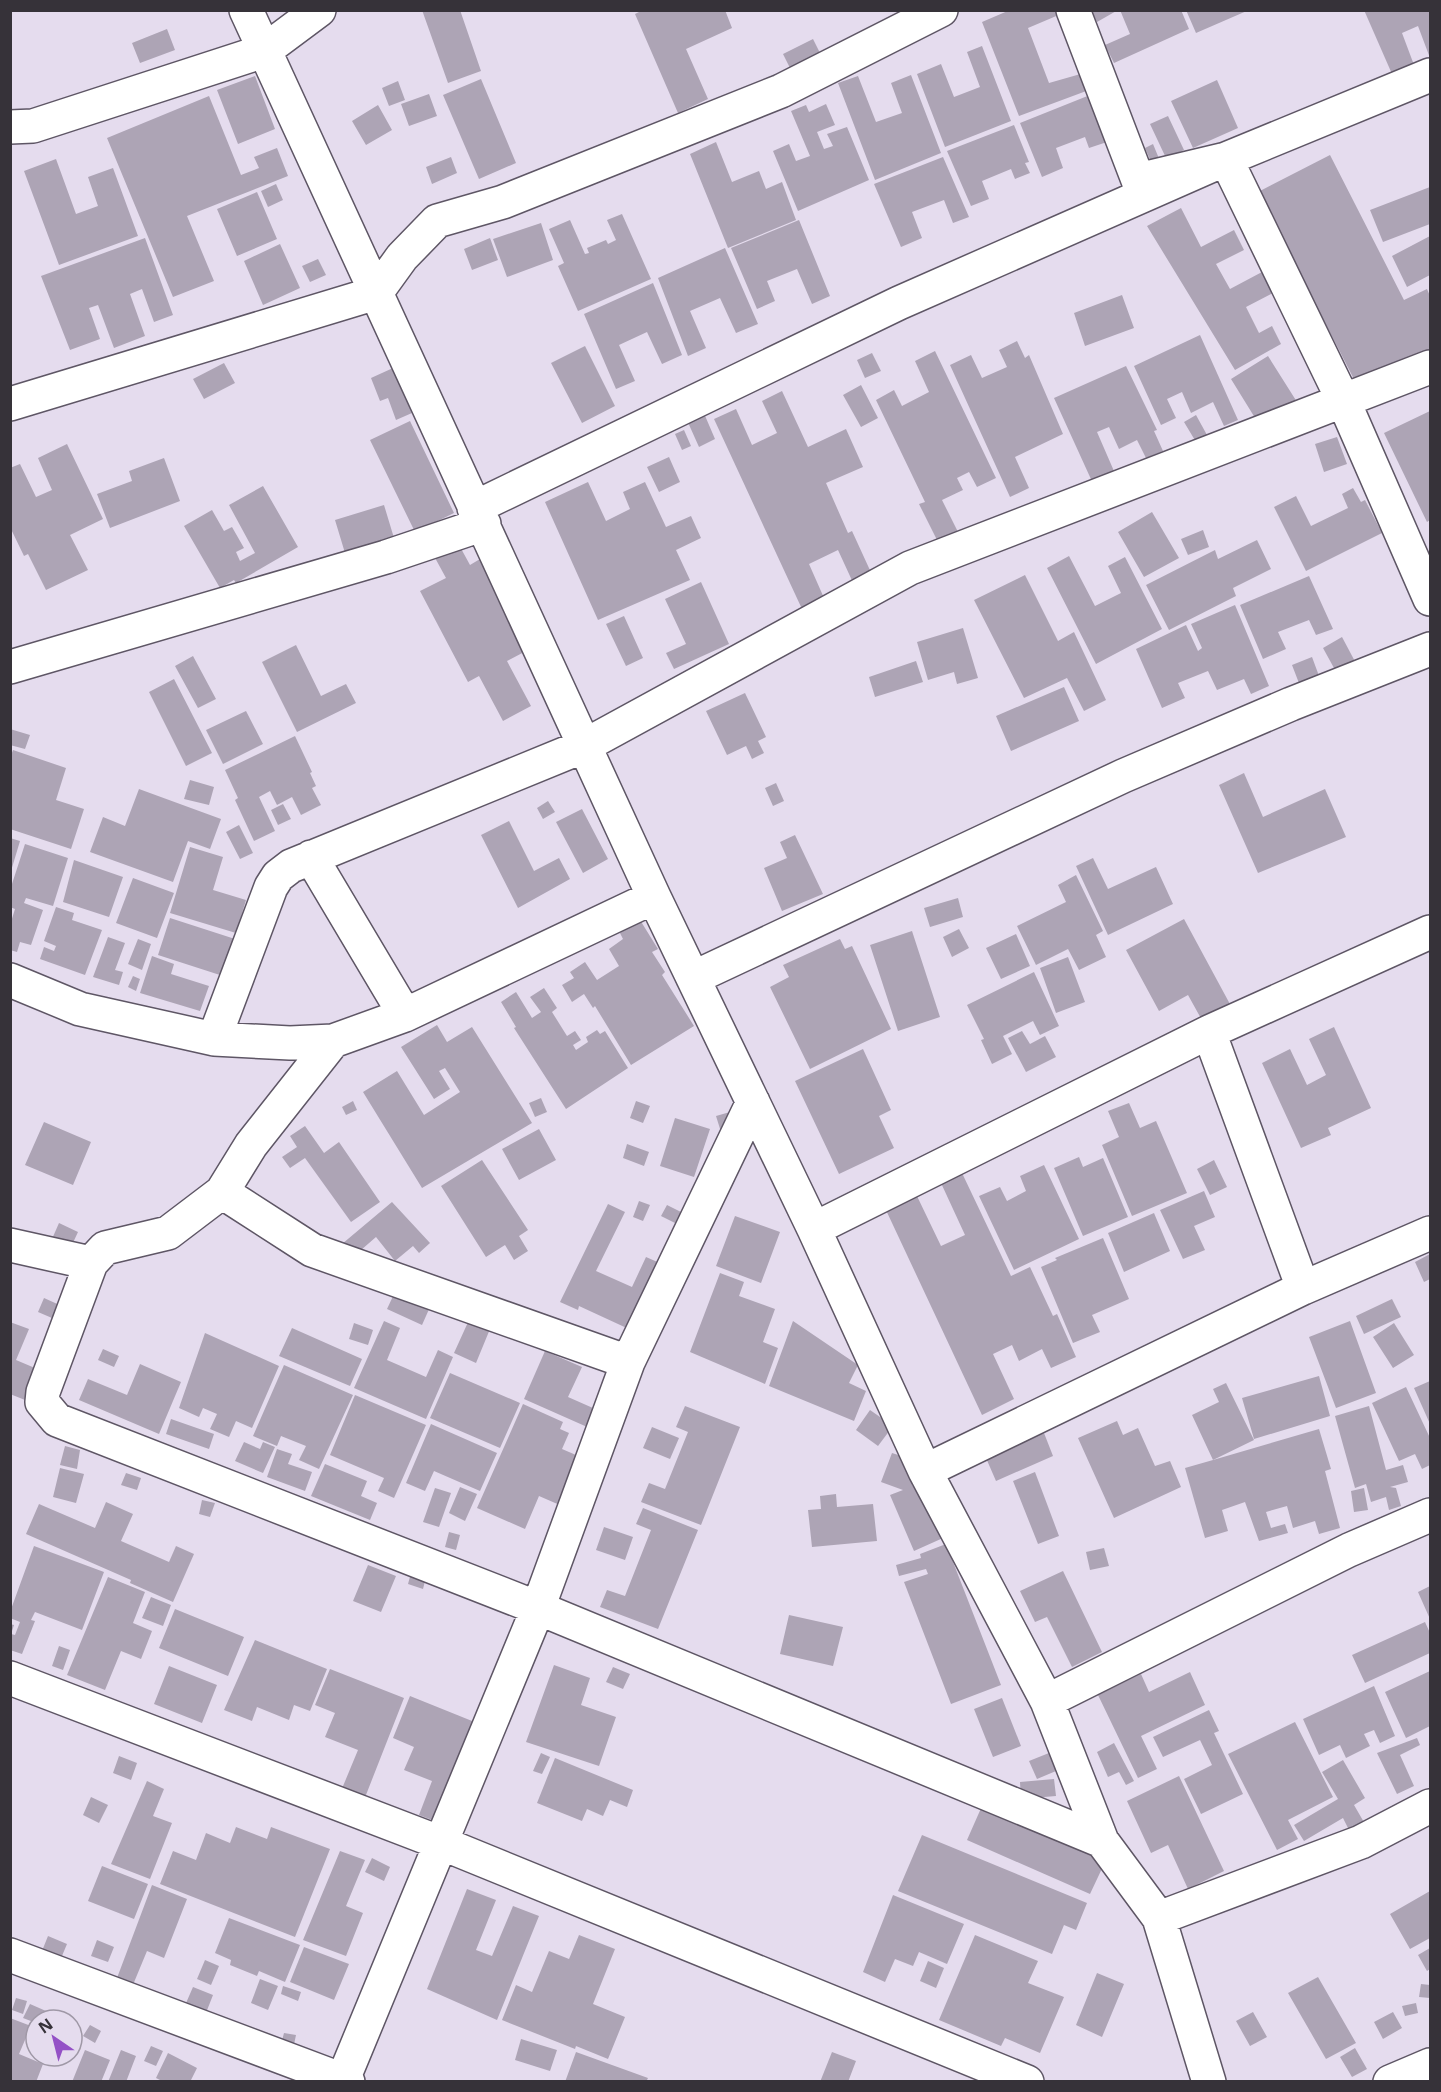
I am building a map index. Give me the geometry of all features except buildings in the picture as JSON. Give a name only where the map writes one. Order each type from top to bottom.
[{"type":"street","points":[[246,10],[654,897],[814,1229],[925,1471],[1047,1701],[1102,1841],[1159,1918],[1209,2082]]},
{"type":"street","points":[[10,127],[33,126],[264,51],[319,10]]},
{"type":"street","points":[[10,404],[376,293],[402,257],[438,221],[503,202],[781,91],[940,10]]},
{"type":"street","points":[[1073,10],[1138,180],[1226,159]]},
{"type":"street","points":[[10,667],[386,557],[479,516],[899,303],[1226,159],[1431,75]]},
{"type":"street","points":[[1226,159],[1344,402],[1431,599]]},
{"type":"street","points":[[214,1039],[271,887],[278,876],[291,866],[584,746],[910,568],[1431,367]]},
{"type":"street","points":[[693,978],[1123,776],[1291,704],[1431,650]]},
{"type":"street","points":[[311,857],[405,1015]]},
{"type":"street","points":[[10,980],[80,1009],[214,1039],[290,1043],[333,1041],[405,1015],[654,897]]},
{"type":"street","points":[[814,1229],[1209,1032],[1431,932]]},
{"type":"street","points":[[1209,1032],[1303,1288]]},
{"type":"street","points":[[333,1041],[251,1145],[222,1192],[168,1233],[105,1248],[91,1263],[43,1392],[42,1402],[57,1420],[537,1608],[1102,1841]]},
{"type":"street","points":[[10,1955],[344,2081],[537,1608],[628,1362],[753,1102]]},
{"type":"street","points":[[222,1192],[312,1250],[628,1362]]},
{"type":"street","points":[[925,1471],[1303,1288],[1431,1233]]},
{"type":"street","points":[[10,1245],[91,1263]]},
{"type":"street","points":[[1047,1701],[1348,1550],[1431,1515]]},
{"type":"street","points":[[10,1678],[441,1842],[1027,2082]]},
{"type":"street","points":[[1159,1918],[1361,1842],[1431,1806]]},
{"type":"street","points":[[1390,2082],[1431,2065]]}]
